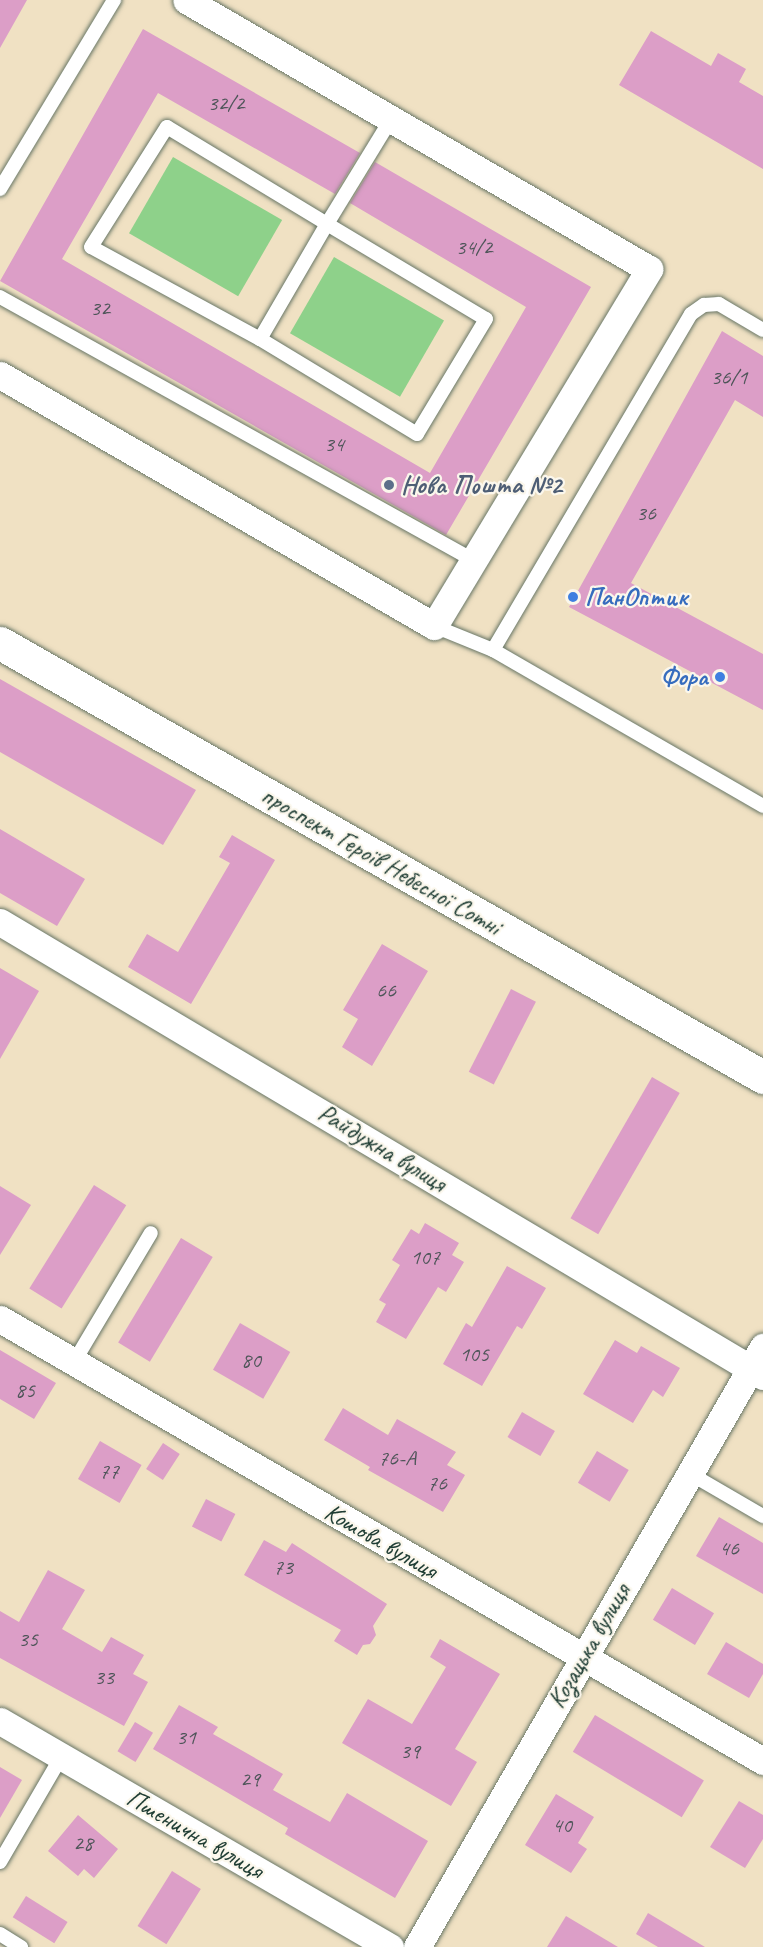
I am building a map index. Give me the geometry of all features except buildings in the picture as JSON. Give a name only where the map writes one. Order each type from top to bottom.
[{"type":"street","points":[[0,375],[434,626],[649,269],[186,0]]},
{"type":"street","name":"проспект Героїв Небесної Сотні","points":[[0,643],[763,1077]]},
{"type":"street","name":"Райдужна вулиця","points":[[0,922],[759,1364]]},
{"type":"street","name":"Кошова вулиця","points":[[0,1319],[582,1659],[763,1761]]},
{"type":"street","name":"Козацька вулиця","points":[[417,1947],[689,1473],[759,1364]]},
{"type":"street","name":"Пшенична вулиця","points":[[0,1721],[390,1947]]},
{"type":"lane","points":[[0,189],[114,0]]},
{"type":"lane","points":[[260,339],[391,120]]},
{"type":"lane","points":[[167,127],[486,319],[417,434],[260,339],[92,247],[167,127]]},
{"type":"lane","points":[[0,297],[473,560]]},
{"type":"lane","points":[[493,650],[691,314],[704,305],[718,304],[763,330]]},
{"type":"lane","points":[[434,626],[493,650],[763,806]]},
{"type":"lane","points":[[74,1362],[151,1233]]},
{"type":"lane","points":[[689,1473],[763,1516]]},
{"type":"lane","points":[[0,1863],[61,1757]]},
{"type":"lane","points":[[0,1934],[21,1947]]},
{"type":"green space","points":[[173,157],[282,220],[238,296],[129,233]]},
{"type":"green space","points":[[334,257],[444,320],[400,397],[290,333]]},
{"type":"place","name":"Нова Пошта №2","points":[[389,485]]},
{"type":"place","name":"ПанОптик","points":[[573,597]]},
{"type":"place","name":"Фора","points":[[720,677]]}]
